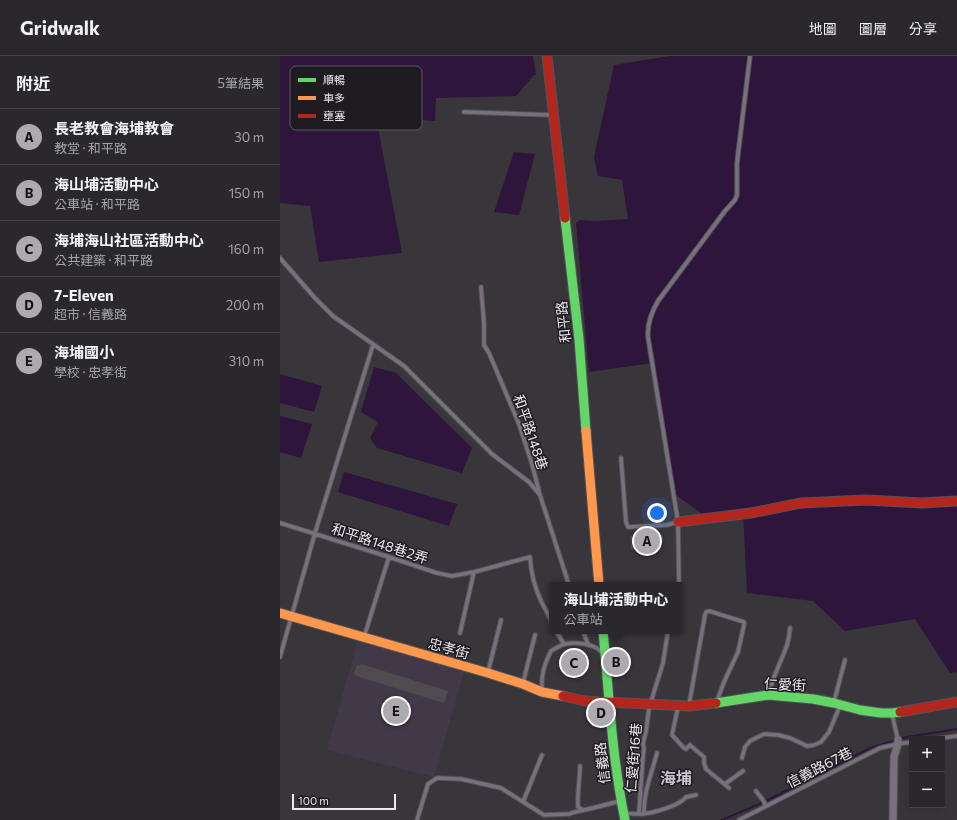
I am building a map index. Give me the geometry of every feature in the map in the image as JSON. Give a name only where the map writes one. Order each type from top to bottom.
[{"type":"street","name":"和平路","points":[[547,56],[579,339],[599,582]]},
{"type":"street","points":[[678,522],[751,513],[801,503],[866,500],[922,503],[957,501]]},
{"type":"street","name":"忠孝街","points":[[280,613],[522,684],[542,692],[585,701],[610,703]]},
{"type":"street","points":[[603,634],[610,703]]},
{"type":"street","name":"仁愛街","points":[[610,703],[689,706],[768,695],[794,697],[837,704],[860,710],[892,713],[957,702]]},
{"type":"street","name":"信義路","points":[[610,703],[614,752],[624,817]]},
{"type":"street","points":[[893,820],[894,757],[897,739]]},
{"type":"lane","points":[[679,582],[678,522],[648,337],[649,322],[652,310],[658,301],[725,211],[735,200],[737,195],[737,163],[750,56]]},
{"type":"lane","points":[[464,112],[554,116]]},
{"type":"lane","points":[[280,258],[314,298],[333,316],[404,366],[492,454],[529,482],[540,495]]},
{"type":"lane","name":"和平路148巷","points":[[481,287],[484,345],[489,353],[518,424],[532,464],[540,495],[568,582]]},
{"type":"lane","points":[[280,657],[314,533],[373,345]]},
{"type":"lane","points":[[621,458],[626,522],[628,527],[667,525],[678,522]]},
{"type":"lane","name":"和平路148巷2弄","points":[[280,523],[437,573],[452,576],[474,572],[530,557],[531,571],[535,585],[542,603],[549,615]]},
{"type":"lane","points":[[363,638],[389,557]]},
{"type":"lane","points":[[460,633],[474,572]]},
{"type":"lane","points":[[689,706],[705,615],[706,612],[709,611],[744,622],[738,652],[716,703]]},
{"type":"lane","points":[[488,674],[501,620]]},
{"type":"lane","points":[[768,695],[788,644],[790,628]]},
{"type":"lane","points":[[558,634],[564,644]]},
{"type":"lane","points":[[584,634],[588,644]]},
{"type":"lane","name":"仁愛街16巷","points":[[642,814],[643,743],[650,705],[663,663],[668,634]]},
{"type":"lane","points":[[522,684],[535,635]]},
{"type":"lane","points":[[542,692],[542,674],[551,651],[564,644],[576,643],[594,646],[606,655]]},
{"type":"lane","points":[[742,758],[745,747],[750,741],[764,734],[790,738],[807,746],[821,742],[829,732],[837,704],[845,660]]},
{"type":"lane","points":[[678,706],[672,735],[684,748],[686,749],[690,745],[704,757],[706,769],[729,788]]},
{"type":"lane","points":[[892,713],[897,739]]},
{"type":"lane","points":[[945,738],[957,736]]},
{"type":"lane","name":"信義路67巷","points":[[739,820],[897,739],[909,741]]},
{"type":"lane","points":[[642,814],[648,784],[657,753]]},
{"type":"lane","points":[[523,802],[542,755]]},
{"type":"lane","points":[[580,766],[580,780],[577,795],[578,807],[583,810]]},
{"type":"lane","points":[[724,784],[743,771]]},
{"type":"lane","points":[[417,820],[428,784],[437,778],[462,779],[501,788],[544,815],[563,815],[621,801]]},
{"type":"lane","points":[[756,791],[766,805]]},
{"type":"lane","points":[[624,817],[674,806],[686,798],[696,795]]},
{"type":"lane","points":[[543,820],[544,815]]},
{"type":"shaded area","points":[[280,56],[533,56],[536,75],[534,75],[516,96],[436,98],[435,121],[422,120],[422,66],[290,66],[290,130],[378,130],[402,253],[319,262],[310,206],[280,203]]},
{"type":"shaded area","points":[[670,56],[957,56],[957,672],[950,673],[915,619],[845,631],[813,601],[747,593],[743,512],[705,516],[676,495],[653,363],[589,372],[576,222],[579,222],[579,220],[594,221],[628,219],[622,180],[598,176],[594,157],[614,65]]},
{"type":"shaded area","points":[[514,152],[535,154],[519,215],[494,212]]},
{"type":"shaded area","points":[[374,367],[396,373],[472,448],[462,473],[377,448],[370,438],[378,422],[361,412]]},
{"type":"shaded area","points":[[280,374],[322,386],[314,412],[280,403]]},
{"type":"shaded area","points":[[280,416],[312,424],[301,458],[280,452]]},
{"type":"shaded area","points":[[344,472],[457,504],[449,526],[338,492]]},
{"type":"shaded area","points":[[358,640],[464,672],[434,777],[327,750]]},
{"type":"building","points":[[660,533],[663,537],[663,542],[659,546],[631,550],[630,536]]},
{"type":"building","points":[[568,653],[582,654],[581,673],[566,673]]},
{"type":"building","points":[[361,664],[448,691],[444,703],[356,676],[354,673],[357,665],[360,666]]},
{"type":"waterway","points":[[722,820],[764,802],[870,748],[907,737],[957,729]]},
{"type":"traffic: fast","points":[[565,218],[579,339],[586,431]]},
{"type":"traffic: fast","points":[[603,634],[614,750],[625,820]]},
{"type":"traffic: fast","points":[[716,703],[768,695],[813,699],[860,710],[881,713],[900,712]]},
{"type":"traffic: slow","points":[[586,431],[599,582]]},
{"type":"traffic: slow","points":[[280,613],[488,673],[523,684],[542,692],[563,696]]},
{"type":"traffic: jam","points":[[547,56],[565,218]]},
{"type":"traffic: jam","points":[[678,522],[751,513],[801,503],[866,500],[922,503],[957,501]]},
{"type":"traffic: jam","points":[[563,696],[585,701],[689,706],[716,703]]},
{"type":"traffic: jam","points":[[900,712],[957,702]]},
{"type":"place","name":"長老教會海埔教會","points":[[647,541]]},
{"type":"place","name":"海山埔活動中心","points":[[616,662]]},
{"type":"place","name":"海埔海山社區活動中心","points":[[574,663]]},
{"type":"place","name":"海埔國小","points":[[396,711]]},
{"type":"place","name":"7-Eleven","points":[[601,713]]},
{"type":"district","name":"海埔","points":[[676,777]]}]
